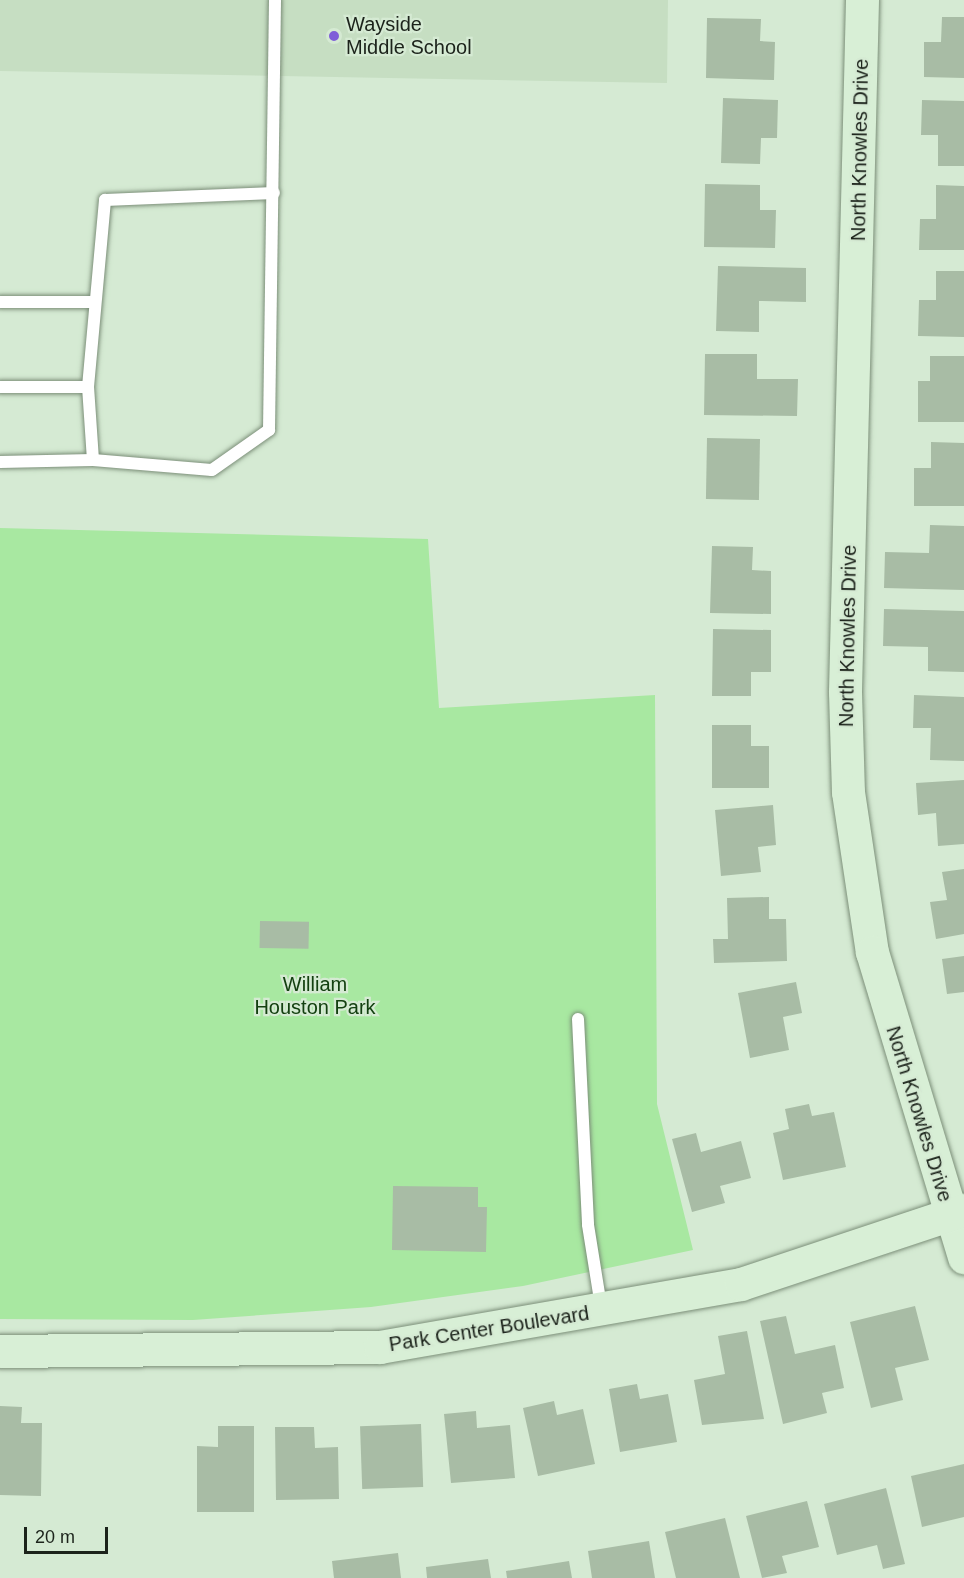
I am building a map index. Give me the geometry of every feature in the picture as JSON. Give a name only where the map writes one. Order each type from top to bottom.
[{"type":"street","name":"North Knowles Drive","points":[[862,0],[845,692],[848,792],[872,952],[957,1213],[964,1257]]},
{"type":"street","name":"Park Center Boulevard","points":[[0,1351],[380,1347],[741,1284],[957,1213]]},
{"type":"lane","points":[[0,462],[93,460],[212,470],[269,430],[275,0]]},
{"type":"lane","points":[[93,460],[87,387],[92,302],[105,200],[274,194]]},
{"type":"lane","points":[[0,302],[92,302]]},
{"type":"lane","points":[[0,387],[87,387]]},
{"type":"lane","points":[[578,1019],[588,1226],[602,1310]]},
{"type":"shaded area","name":"Wayside Middle School","points":[[0,0],[668,0],[667,83],[0,71]]},
{"type":"green space","name":"William Houston Park","points":[[0,528],[428,539],[439,708],[655,695],[657,1104],[693,1250],[523,1286],[371,1307],[193,1320],[0,1319]]},
{"type":"building","points":[[942,17],[964,17],[964,78],[924,77],[924,42],[941,42]]},
{"type":"building","points":[[707,18],[761,19],[760,41],[775,42],[774,80],[706,78]]},
{"type":"building","points":[[723,98],[778,100],[777,138],[761,138],[760,164],[721,163]]},
{"type":"building","points":[[922,100],[964,101],[964,166],[938,166],[938,135],[921,135]]},
{"type":"building","points":[[705,184],[760,185],[760,210],[776,210],[775,248],[704,247]]},
{"type":"building","points":[[936,185],[964,186],[964,250],[919,250],[920,219],[936,219]]},
{"type":"building","points":[[718,266],[806,268],[806,302],[759,301],[759,332],[716,331]]},
{"type":"building","points":[[936,271],[964,271],[964,337],[918,336],[919,300],[936,300]]},
{"type":"building","points":[[705,354],[757,354],[757,379],[798,379],[797,416],[704,415]]},
{"type":"building","points":[[930,356],[964,356],[964,422],[918,422],[918,381],[930,381]]},
{"type":"building","points":[[707,438],[760,439],[759,500],[706,499]]},
{"type":"building","points":[[931,442],[964,443],[964,506],[914,506],[914,468],[931,468]]},
{"type":"building","points":[[930,525],[964,526],[964,590],[884,588],[885,552],[929,553]]},
{"type":"building","points":[[712,546],[753,547],[752,570],[771,571],[771,614],[710,613]]},
{"type":"building","points":[[884,609],[964,611],[964,672],[928,671],[928,647],[883,646]]},
{"type":"building","points":[[713,629],[771,630],[771,672],[751,672],[751,696],[712,696]]},
{"type":"building","points":[[914,695],[964,697],[964,761],[930,760],[931,728],[913,728]]},
{"type":"building","points":[[712,725],[751,725],[751,746],[769,746],[769,788],[712,788]]},
{"type":"building","points":[[964,780],[964,844],[938,846],[936,813],[918,815],[916,783]]},
{"type":"building","points":[[773,805],[776,845],[758,847],[761,872],[721,876],[715,810]]},
{"type":"building","points":[[964,869],[964,934],[936,939],[930,902],[947,900],[942,872]]},
{"type":"building","points":[[769,897],[769,919],[786,919],[787,961],[714,963],[713,939],[728,939],[727,898]]},
{"type":"building","points":[[260,921],[309,922],[309,949],[260,948]]},
{"type":"building","points":[[964,956],[964,992],[947,994],[942,959]]},
{"type":"building","points":[[796,982],[802,1013],[783,1017],[789,1050],[750,1058],[738,993]]},
{"type":"building","points":[[809,1104],[812,1116],[834,1112],[846,1167],[783,1180],[773,1133],[789,1129],[785,1109]]},
{"type":"building","points":[[696,1133],[701,1152],[741,1141],[751,1178],[720,1186],[725,1203],[692,1212],[672,1139]]},
{"type":"building","points":[[393,1186],[478,1187],[478,1207],[487,1207],[486,1252],[392,1250]]},
{"type":"building","points":[[915,1306],[929,1360],[895,1368],[903,1400],[871,1408],[850,1322]]},
{"type":"building","points":[[786,1316],[795,1354],[835,1345],[844,1388],[822,1393],[827,1413],[783,1424],[760,1321]]},
{"type":"building","points":[[747,1331],[764,1419],[702,1425],[694,1380],[725,1374],[718,1336]]},
{"type":"building","points":[[637,1384],[640,1399],[668,1394],[677,1442],[620,1452],[609,1389]]},
{"type":"building","points":[[554,1401],[557,1415],[583,1409],[595,1464],[538,1476],[523,1408]]},
{"type":"building","points":[[0,1406],[22,1407],[21,1423],[42,1423],[41,1496],[0,1495]]},
{"type":"building","points":[[476,1411],[477,1428],[510,1425],[515,1478],[451,1483],[444,1414]]},
{"type":"building","points":[[421,1424],[423,1487],[362,1489],[360,1426]]},
{"type":"building","points":[[218,1426],[254,1426],[254,1512],[197,1512],[197,1446],[218,1447]]},
{"type":"building","points":[[275,1427],[314,1427],[315,1448],[338,1447],[339,1499],[276,1500]]},
{"type":"building","points":[[964,1464],[964,1517],[922,1527],[911,1476]]},
{"type":"building","points":[[886,1488],[905,1564],[883,1569],[877,1545],[837,1555],[824,1504]]},
{"type":"building","points":[[807,1501],[819,1547],[782,1556],[787,1573],[762,1578],[746,1516]]},
{"type":"building","points":[[725,1518],[740,1578],[676,1578],[665,1532]]},
{"type":"building","points":[[649,1541],[655,1578],[592,1578],[588,1551]]},
{"type":"building","points":[[398,1553],[401,1578],[334,1578],[332,1561]]},
{"type":"building","points":[[488,1559],[491,1578],[427,1578],[426,1567]]},
{"type":"building","points":[[569,1561],[572,1578],[507,1578],[506,1571]]},
{"type":"place","name":"Wayside Middle School","points":[[334,36]]}]
